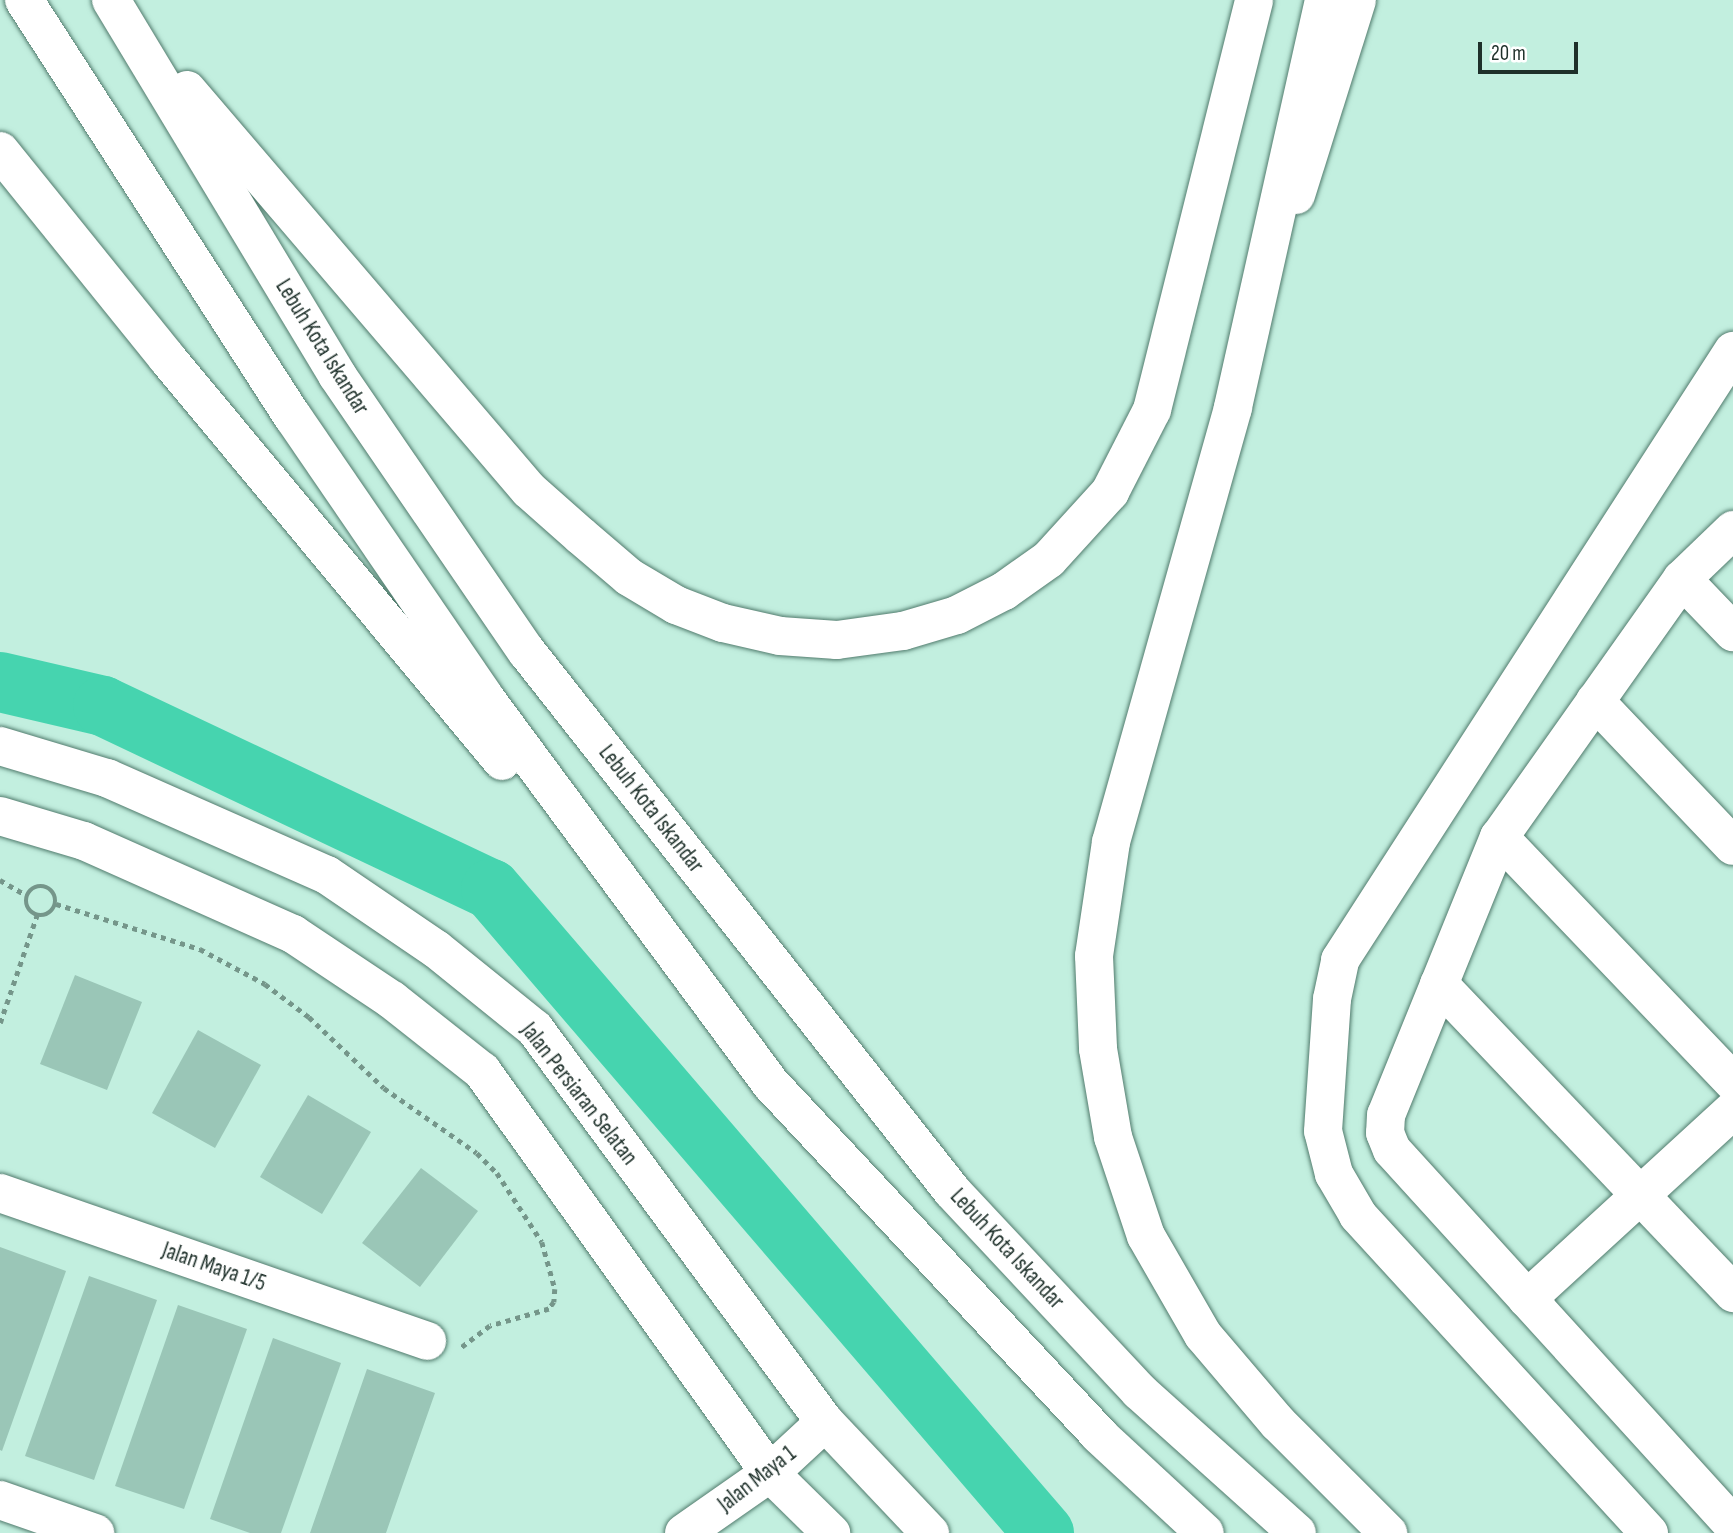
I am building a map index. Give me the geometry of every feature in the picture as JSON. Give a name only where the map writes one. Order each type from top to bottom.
[{"type":"main road","points":[[24,0],[293,417],[483,695],[770,1083]]},
{"type":"main road","points":[[113,3],[529,490],[581,536],[629,577],[676,605],[723,623],[780,636],[837,640],[903,631],[957,615],[1004,591],[1049,559],[1110,492],[1152,410],[1254,0]]},
{"type":"main road","points":[[1233,408],[1324,0]]},
{"type":"main road","points":[[1357,0],[1233,408],[1111,842],[1094,956],[1098,1049],[1113,1138],[1146,1236],[1203,1335],[1278,1423],[1388,1533]]},
{"type":"main road","name":"Lebuh Kota Iskandar","points":[[113,3],[337,375],[527,652],[952,1191],[1139,1391],[1297,1533]]},
{"type":"main road","points":[[0,150],[167,358],[770,1083],[1099,1435],[1205,1533]]},
{"type":"main road","points":[[1649,1533],[1358,1215],[1334,1174],[1323,1131],[1331,1012],[1340,960],[1733,351]]},
{"type":"main road","points":[[1733,530],[1682,579],[1499,837],[1386,1115],[1385,1133],[1392,1150],[1733,1525]]},
{"type":"main road","points":[[1682,579],[1733,632]]},
{"type":"main road","points":[[1595,701],[1733,846]]},
{"type":"main road","name":"Jalan Persiaran Selatan","points":[[0,746],[107,778],[327,875],[436,949],[535,1029],[825,1422],[930,1533]]},
{"type":"main road","points":[[0,816],[84,841],[293,934],[392,1000],[482,1071],[770,1473],[831,1533]]},
{"type":"main road","points":[[1499,837],[1733,1082]]},
{"type":"main road","points":[[1439,984],[1733,1293]]},
{"type":"main road","points":[[1527,1299],[1733,1110]]},
{"type":"main road","name":"Jalan Maya 1/5","points":[[0,1193],[427,1341]]},
{"type":"main road","name":"Jalan Maya 1","points":[[685,1533],[770,1473],[825,1422]]},
{"type":"main road","points":[[0,1500],[94,1533]]},
{"type":"path","points":[[0,880],[26,895],[30,911],[37,915],[45,915],[56,904]]},
{"type":"path","points":[[26,895],[39,886],[47,887],[53,891],[56,904]]},
{"type":"path","points":[[56,904],[200,949],[265,984],[309,1017],[384,1088],[477,1153],[497,1173],[542,1242],[555,1289],[554,1302],[550,1309],[490,1326],[461,1348],[427,1341]]},
{"type":"path","points":[[0,1023],[37,915]]},
{"type":"building","points":[[75,975],[142,1002],[107,1090],[40,1064]]},
{"type":"building","points":[[198,1030],[261,1065],[215,1148],[152,1113]]},
{"type":"building","points":[[308,1095],[371,1132],[322,1214],[260,1177]]},
{"type":"building","points":[[421,1168],[478,1211],[420,1287],[362,1243]]},
{"type":"building","points":[[0,1247],[66,1271],[2,1451],[0,1450]]},
{"type":"building","points":[[89,1276],[157,1300],[94,1480],[25,1456]]},
{"type":"building","points":[[178,1305],[247,1329],[184,1509],[115,1486]]},
{"type":"building","points":[[273,1338],[341,1363],[281,1533],[250,1533],[210,1519]]},
{"type":"building","points":[[367,1369],[435,1393],[386,1533],[310,1533]]},
{"type":"waterway","points":[[0,682],[103,706],[491,889],[1044,1533]]}]
